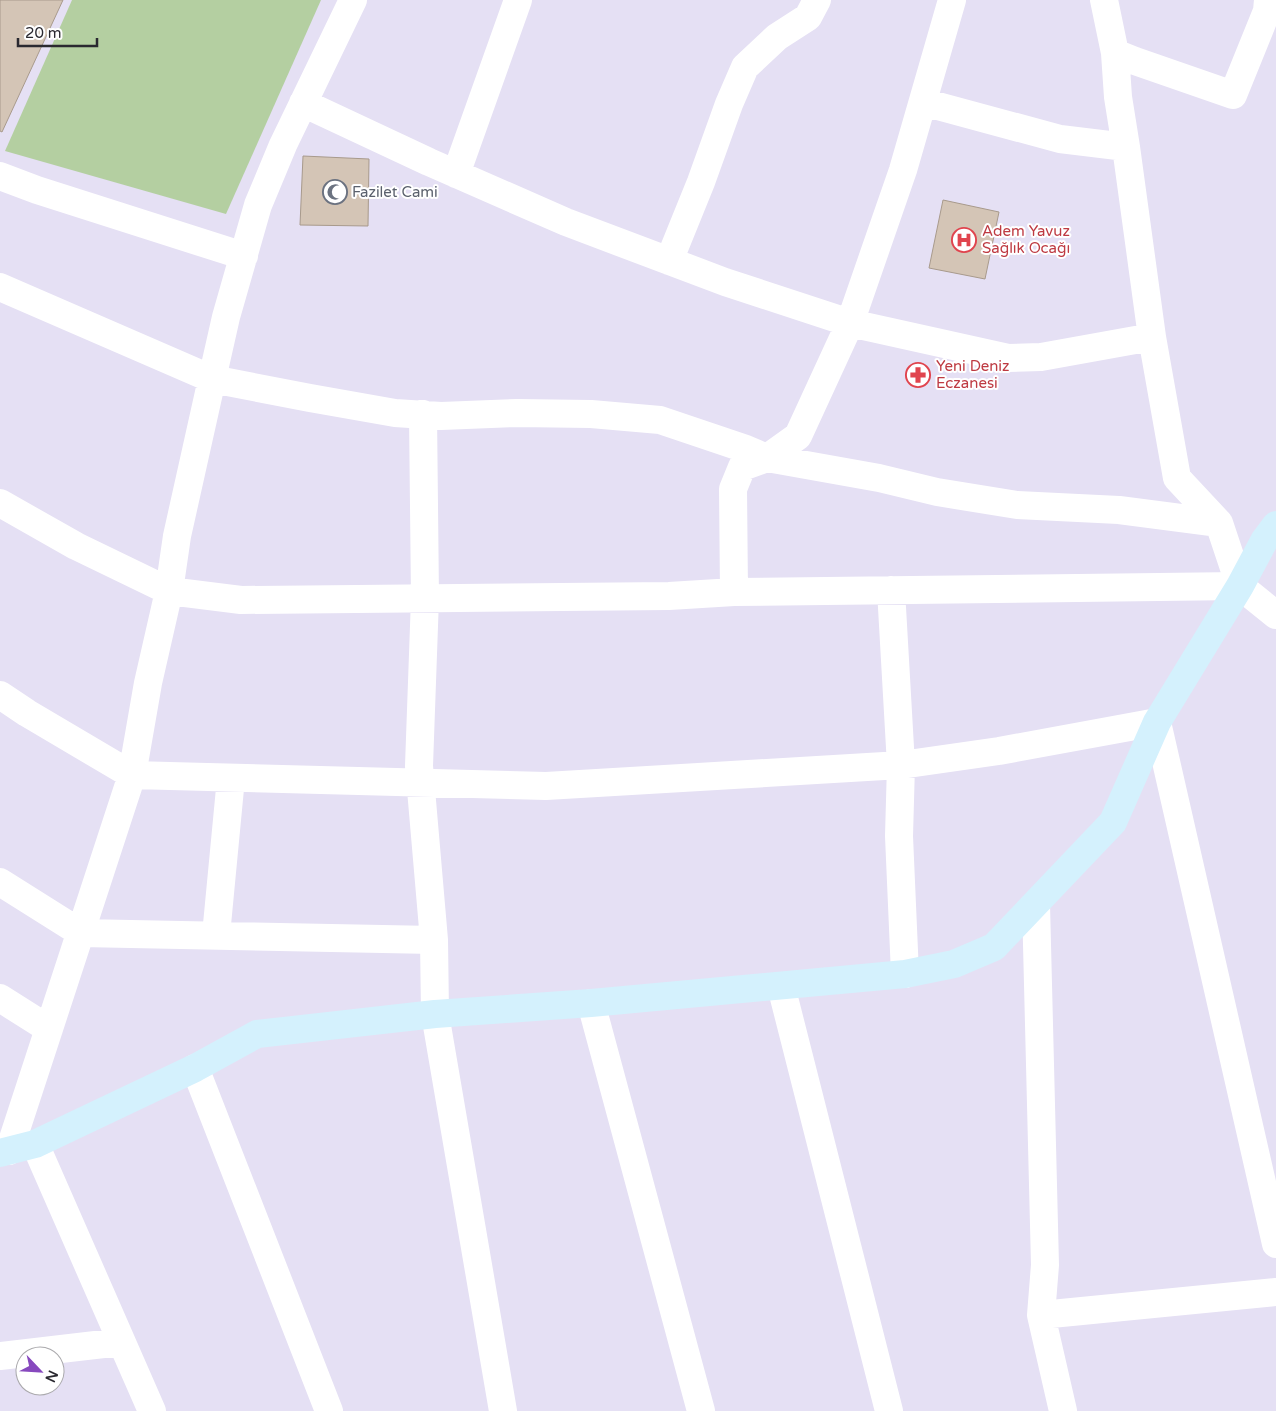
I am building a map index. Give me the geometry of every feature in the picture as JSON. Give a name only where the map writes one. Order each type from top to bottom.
[{"type":"street","points":[[152,1411],[121,1342],[15,1149],[49,1029],[132,775],[148,683],[169,591],[178,536],[212,379],[226,317],[258,205],[283,145],[353,0]]},
{"type":"street","points":[[456,174],[518,0]]},
{"type":"street","points":[[669,260],[745,67],[777,37],[808,17],[817,0]]},
{"type":"street","points":[[734,592],[733,489],[742,467],[767,458],[798,436],[850,323],[903,170],[952,0]]},
{"type":"street","points":[[1115,53],[1233,96],[1267,12],[1268,0]]},
{"type":"street","points":[[1099,2],[1115,53],[1118,97],[1152,337],[1178,478],[1219,523],[1240,586],[1276,615]]},
{"type":"street","points":[[923,102],[1060,139],[1126,147]]},
{"type":"street","points":[[303,103],[456,174],[566,222],[726,282],[850,323],[1008,358],[1040,357],[1152,337]]},
{"type":"street","points":[[0,176],[37,190],[244,256]]},
{"type":"street","points":[[0,287],[212,379],[310,398],[395,413],[442,416],[517,413],[591,414],[660,420],[767,458],[879,478],[937,492],[1017,505],[1119,510],[1219,523]]},
{"type":"street","points":[[423,414],[425,598],[419,766],[434,940],[435,1014],[503,1411]]},
{"type":"street","points":[[0,503],[76,546],[169,591],[241,600],[670,596],[734,592],[1240,586]]},
{"type":"street","points":[[15,1149],[195,1068],[257,1034],[435,1014],[591,1003],[904,974],[954,964],[994,947],[1113,822],[1158,722],[1240,586],[1264,541],[1276,525]]},
{"type":"street","points":[[891,590],[901,765],[899,836],[904,974]]},
{"type":"street","points":[[0,695],[132,775],[546,786],[901,765],[999,751],[1158,722]]},
{"type":"street","points":[[1158,722],[1276,1244]]},
{"type":"street","points":[[216,936],[231,778]]},
{"type":"street","points":[[0,882],[81,933],[434,940]]},
{"type":"street","points":[[1036,904],[1045,1265],[1041,1315],[1063,1411]]},
{"type":"street","points":[[781,986],[889,1411]]},
{"type":"street","points":[[0,998],[49,1029]]},
{"type":"street","points":[[591,1003],[701,1411]]},
{"type":"street","points":[[195,1068],[329,1411]]},
{"type":"street","points":[[1041,1315],[1276,1292]]},
{"type":"street","points":[[0,1356],[121,1342]]},
{"type":"green space","points":[[72,0],[321,0],[226,214],[5,151]]},
{"type":"building","points":[[0,0],[63,0],[2,132],[0,131]]},
{"type":"building","name":"Fazilet Cami","points":[[303,156],[369,159],[368,226],[300,225]]},
{"type":"building","name":"Adem Yavuz Sağlık Ocağı","points":[[943,200],[999,212],[985,279],[929,268]]},
{"type":"place","name":"Fazilet Cami","points":[[335,192]]},
{"type":"place","name":"Adem Yavuz Sağlık Ocağı","points":[[964,240]]},
{"type":"place","name":"Yeni Deniz Eczanesi","points":[[918,375]]}]
